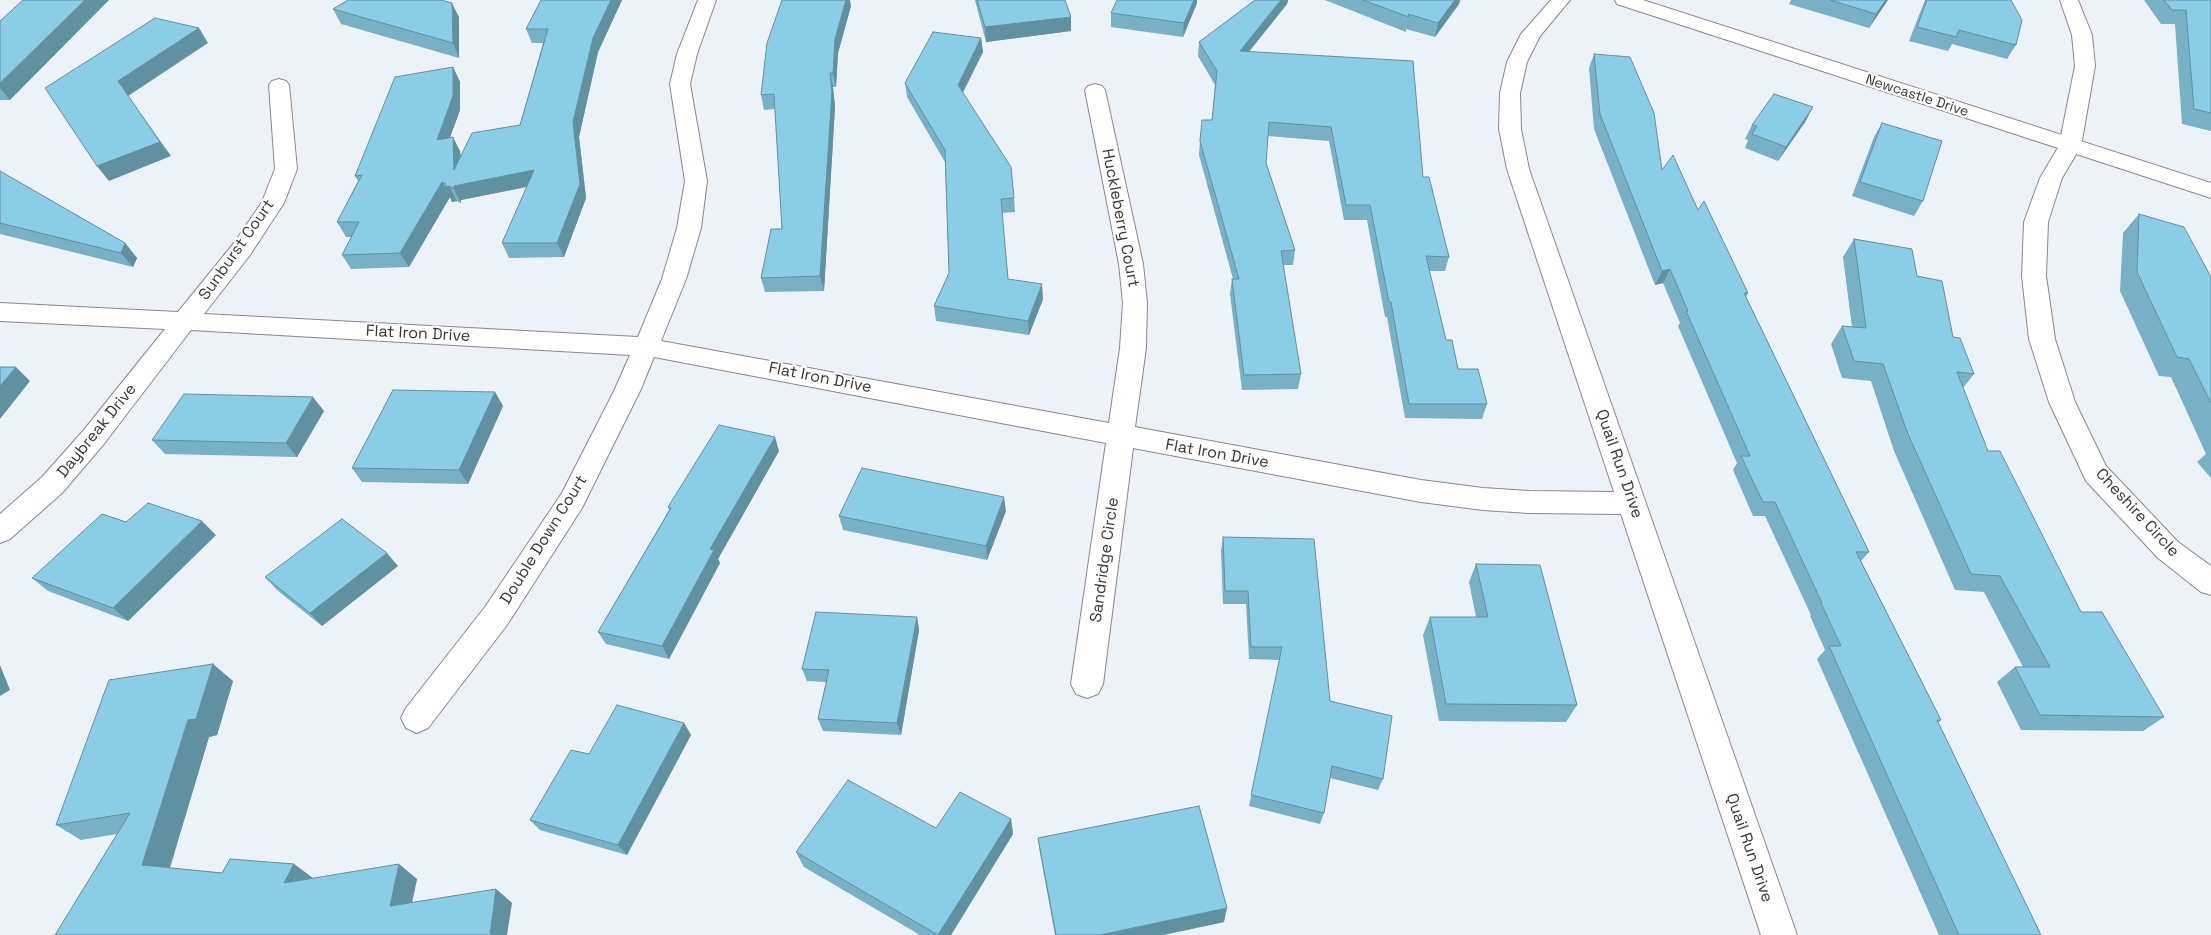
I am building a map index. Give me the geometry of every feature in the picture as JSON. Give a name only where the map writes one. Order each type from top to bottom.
[{"type":"street","name":"Double Down Court","points":[[417,718],[496,616],[572,500],[647,347],[674,279],[689,228],[696,181],[680,84],[687,54],[708,0]]},
{"type":"street","name":"Quail Run Drive","points":[[1561,0],[1531,34],[1517,62],[1510,93],[1510,129],[1518,169],[1778,935]]},
{"type":"street","name":"Newcastle Drive","points":[[1624,0],[2211,191]]},
{"type":"street","points":[[2069,0],[2082,35],[2085,66],[2070,146]]},
{"type":"street","name":"Sunburst Court","points":[[184,322],[242,249],[273,203],[286,169],[279,85]]},
{"type":"street","name":"Huckleberry Court","points":[[1095,90],[1131,264],[1135,303],[1133,348],[1121,436]]},
{"type":"street","name":"Cheshire Circle","points":[[2070,146],[2051,178],[2036,222],[2034,276],[2042,340],[2062,402],[2096,473],[2168,550],[2211,584]]},
{"type":"street","name":"Flat Iron Drive","points":[[0,312],[647,347],[1421,492],[1520,502],[1632,503]]},
{"type":"street","name":"Daybreak Drive","points":[[0,531],[52,485],[93,438],[184,322]]},
{"type":"street","name":"Sandridge Circle","points":[[1087,684],[1121,436]]},
{"type":"building","points":[[23,0],[85,0],[0,83],[0,21]]},
{"type":"building","points":[[348,0],[441,0],[452,3],[453,43],[333,9]]},
{"type":"building","points":[[541,0],[611,0],[593,38],[573,122],[580,184],[557,243],[502,243],[534,170],[454,186],[454,189],[449,186],[445,187],[446,184],[442,182],[400,253],[342,255],[359,222],[337,222],[362,175],[355,176],[395,77],[453,67],[453,96],[437,140],[453,137],[454,170],[472,133],[520,125],[548,29],[526,29]]},
{"type":"building","points":[[782,0],[846,0],[835,39],[833,73],[830,73],[832,92],[820,276],[761,278],[771,229],[782,229],[774,94],[761,95],[767,43]]},
{"type":"building","points":[[977,0],[1065,0],[1071,17],[985,27]]},
{"type":"building","points":[[1117,0],[1194,0],[1184,23],[1111,13]]},
{"type":"building","points":[[1255,0],[1281,0],[1240,51],[1413,61],[1423,177],[1429,177],[1449,257],[1426,256],[1446,340],[1452,340],[1458,369],[1478,369],[1487,404],[1409,404],[1391,302],[1389,302],[1370,205],[1346,205],[1331,127],[1269,122],[1266,163],[1295,250],[1281,251],[1301,374],[1244,375],[1232,279],[1239,279],[1200,141],[1202,120],[1212,120],[1217,71],[1199,42]]},
{"type":"building","points":[[1363,0],[1455,0],[1438,23],[1408,14],[1409,17]]},
{"type":"building","points":[[1830,0],[1886,0],[1876,14]]},
{"type":"building","points":[[1927,0],[2011,0],[2022,20],[2016,45],[1959,30],[1956,37],[1917,27]]},
{"type":"building","points":[[2164,0],[2211,0],[2211,113],[2194,109],[2186,10],[2172,10]]},
{"type":"building","points":[[155,18],[199,28],[118,81],[160,142],[97,166],[45,88]]},
{"type":"building","points":[[933,32],[981,38],[958,85],[1011,167],[1014,198],[1001,199],[1008,279],[1042,284],[1028,321],[934,306],[949,273],[945,150],[905,83]]},
{"type":"building","points":[[1594,54],[1630,57],[1654,113],[1662,170],[1673,155],[1698,210],[1704,201],[1748,293],[1744,293],[1869,552],[1856,552],[1941,720],[1937,720],[2041,935],[1959,935],[1829,646],[1841,646],[1822,603],[1775,502],[1763,502],[1741,456],[1750,456],[1686,311],[1688,311],[1670,269],[1662,271],[1600,114]]},
{"type":"building","points":[[1774,94],[1813,107],[1786,147],[1752,134],[1757,126],[1752,125]]},
{"type":"building","points":[[1882,123],[1942,141],[1923,201],[1860,182]]},
{"type":"building","points":[[0,171],[125,243],[121,253],[0,223]]},
{"type":"building","points":[[2139,214],[2184,227],[2211,277],[2211,403],[2189,359],[2177,357],[2137,272]]},
{"type":"building","points":[[1854,239],[1912,249],[1917,276],[1942,281],[1953,337],[1960,338],[1974,374],[1957,372],[1988,451],[2000,451],[2081,612],[2102,612],[2164,717],[2040,715],[2015,667],[2050,667],[2000,576],[1971,574],[1908,434],[1883,364],[1854,361],[1842,326],[1866,328]]},
{"type":"building","points":[[0,367],[16,367],[0,386]]},
{"type":"building","points":[[393,390],[495,392],[459,470],[352,468]]},
{"type":"building","points":[[184,394],[313,397],[286,443],[152,440]]},
{"type":"building","points":[[719,425],[775,437],[710,549],[714,550],[662,646],[598,632],[671,508],[668,507]]},
{"type":"building","points":[[862,468],[1004,497],[986,546],[839,516]]},
{"type":"building","points":[[148,503],[202,521],[113,608],[32,578],[102,514],[126,522]]},
{"type":"building","points":[[342,519],[387,553],[310,613],[265,577]]},
{"type":"building","points":[[1223,537],[1314,539],[1330,701],[1392,716],[1383,779],[1332,766],[1324,813],[1251,795],[1282,647],[1251,647],[1248,591],[1225,591]]},
{"type":"building","points":[[1476,564],[1540,565],[1577,705],[1446,704],[1430,617],[1488,617]]},
{"type":"building","points":[[816,612],[917,617],[897,723],[818,719],[829,670],[802,669]]},
{"type":"building","points":[[213,664],[196,719],[188,720],[142,865],[222,873],[230,859],[294,864],[284,883],[399,864],[390,906],[496,889],[490,935],[55,935],[130,813],[56,825],[109,680]]},
{"type":"building","points":[[617,705],[684,723],[618,845],[530,820],[571,750],[589,754]]},
{"type":"building","points":[[848,780],[936,828],[960,792],[1011,819],[938,935],[796,852]]},
{"type":"building","points":[[1199,806],[1227,908],[1100,935],[1056,935],[1038,838]]}]
